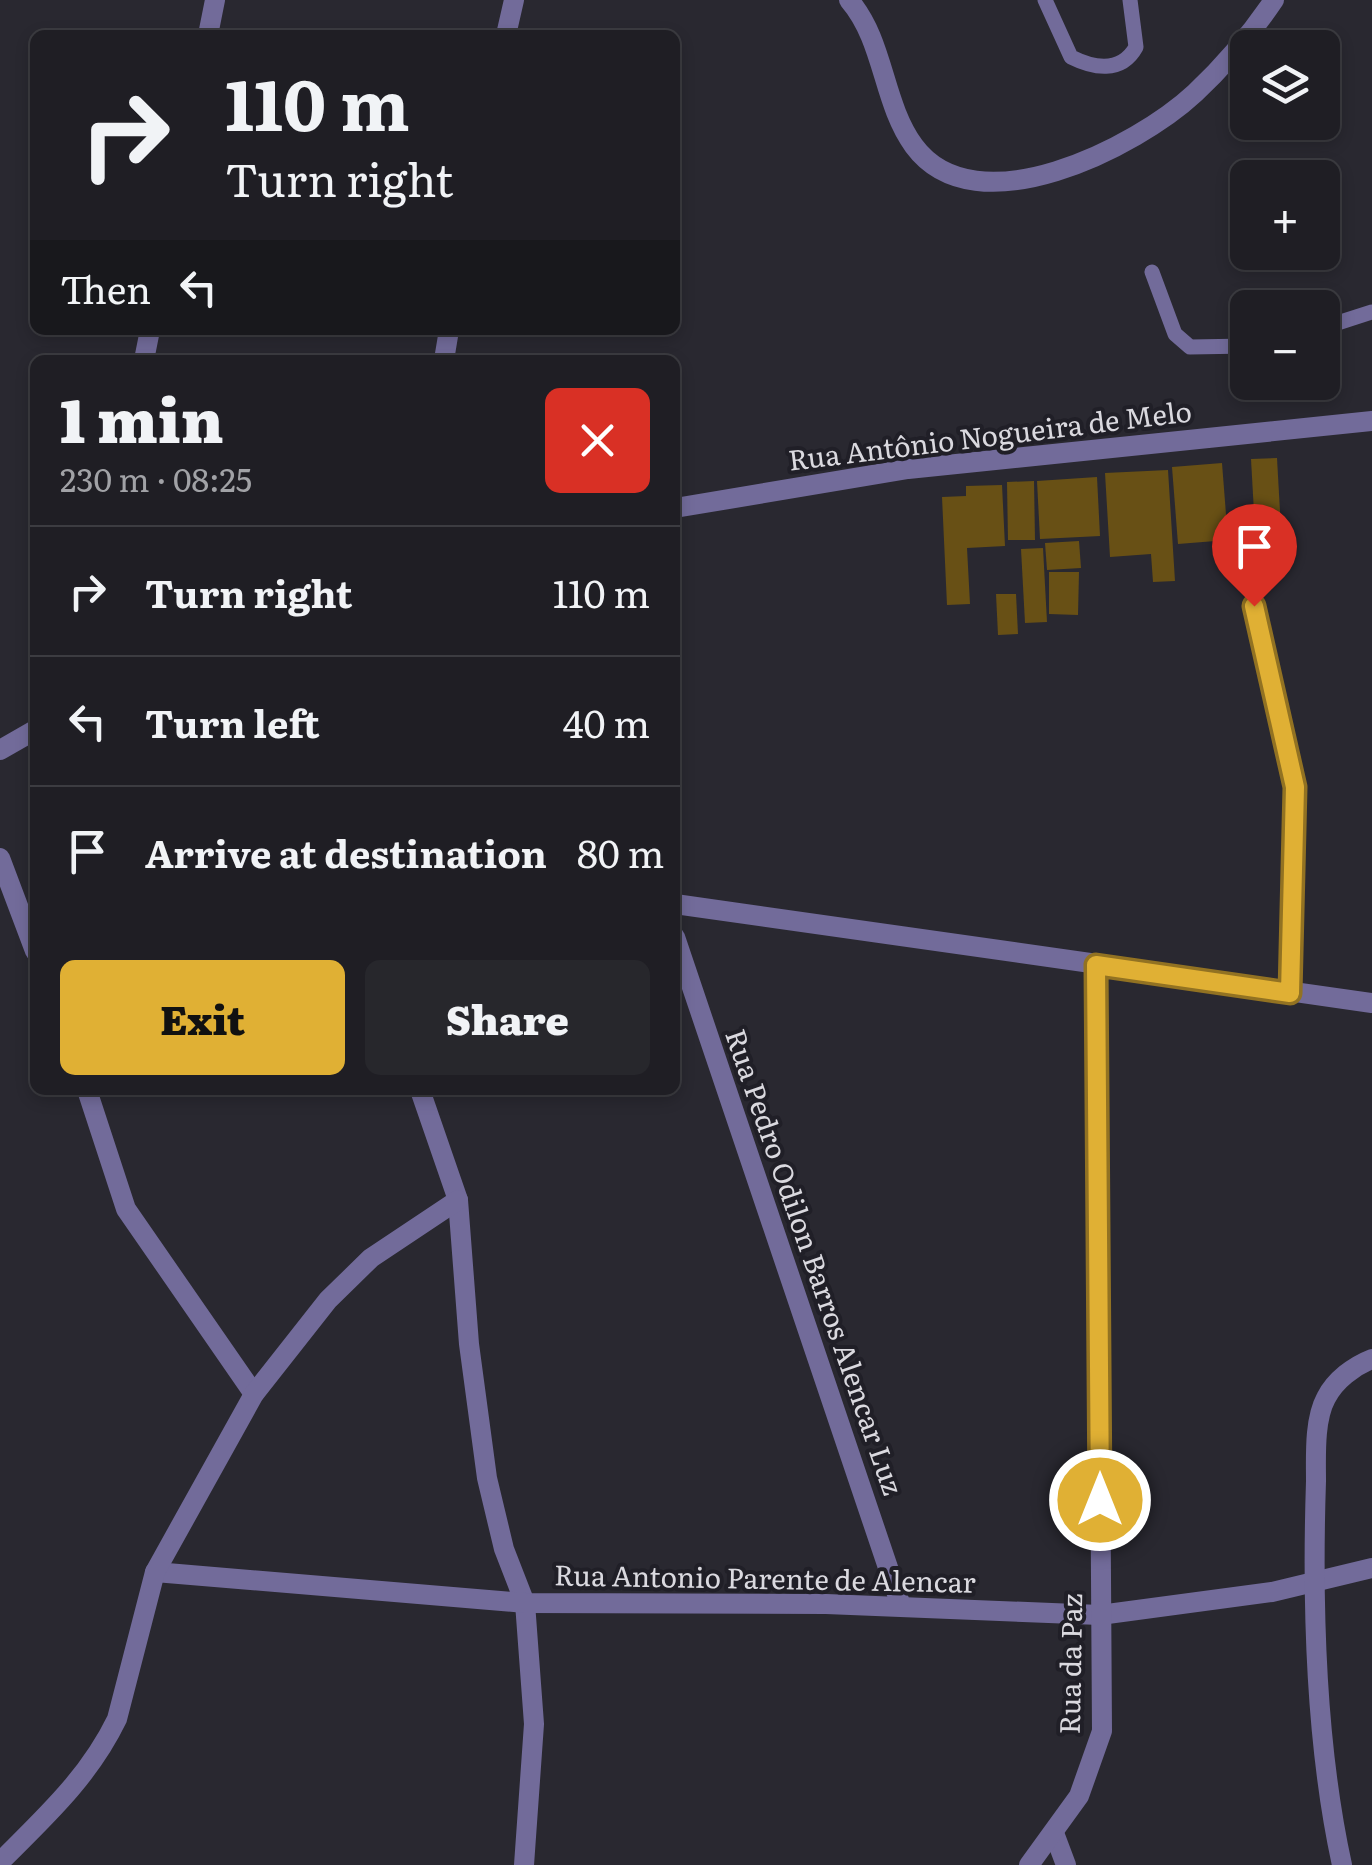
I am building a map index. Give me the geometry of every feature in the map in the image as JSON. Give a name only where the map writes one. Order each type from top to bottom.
[{"type":"street","points":[[209,30],[215,0]]},
{"type":"street","points":[[507,30],[514,0]]},
{"type":"street","points":[[849,0],[872,34],[914,145],[939,169],[977,179],[1016,182],[1074,166],[1141,134],[1193,95],[1240,46],[1274,0]]},
{"type":"street","name":"Rua Antônio Nogueira de Melo","points":[[680,507],[908,468],[1372,421]]},
{"type":"street","points":[[1254,606],[1295,787],[1290,993]]},
{"type":"street","points":[[0,750],[30,733]]},
{"type":"street","points":[[0,858],[30,938]]},
{"type":"street","points":[[680,905],[1372,1003]]},
{"type":"street","name":"Rua Pedro Odilon Barros Alencar Luz","points":[[680,952],[901,1606]]},
{"type":"street","name":"Rua da Paz","points":[[1029,1865],[1079,1796],[1102,1732],[1096,965]]},
{"type":"street","points":[[89,1095],[126,1209],[254,1394]]},
{"type":"street","points":[[422,1095],[458,1200],[469,1344],[487,1478],[504,1549],[525,1603],[534,1724],[524,1865]]},
{"type":"street","points":[[0,1862],[86,1773],[107,1739],[116,1719],[155,1572],[254,1394],[328,1300],[371,1258],[458,1200]]},
{"type":"street","points":[[1342,1865],[1332,1804],[1312,1582],[1317,1447],[1324,1399],[1346,1374],[1372,1359]]},
{"type":"street","name":"Rua Antonio Parente de Alencar","points":[[155,1572],[525,1603],[901,1606],[1100,1615],[1312,1582],[1372,1568]]},
{"type":"street","points":[[1054,1833],[1066,1865]]},
{"type":"lane","points":[[1045,0],[1071,57],[1105,68],[1124,62],[1136,48],[1130,0]]},
{"type":"lane","points":[[1152,272],[1175,334],[1190,347],[1230,346]]},
{"type":"lane","points":[[1340,322],[1372,312]]},
{"type":"building","points":[[1277,458],[1282,547],[1256,548],[1251,459]]},
{"type":"building","points":[[1222,463],[1228,540],[1178,544],[1172,467]]},
{"type":"building","points":[[1168,470],[1175,581],[1153,582],[1151,554],[1110,557],[1105,473]]},
{"type":"building","points":[[1097,477],[1100,536],[1040,539],[1037,481]]},
{"type":"building","points":[[1034,481],[1035,540],[1008,540],[1007,482]]},
{"type":"building","points":[[1002,485],[1005,546],[967,548],[970,604],[947,605],[942,497],[966,496],[966,486]]},
{"type":"building","points":[[1079,541],[1081,568],[1047,570],[1045,543]]},
{"type":"building","points":[[1043,548],[1047,622],[1025,623],[1021,549]]},
{"type":"building","points":[[1049,572],[1079,572],[1078,615],[1049,614]]},
{"type":"building","points":[[996,594],[1016,594],[1018,634],[998,635]]},
{"type":"route","points":[[1100,1500],[1096,965],[1290,993],[1296,874],[1295,787],[1290,751],[1254,606]]}]
